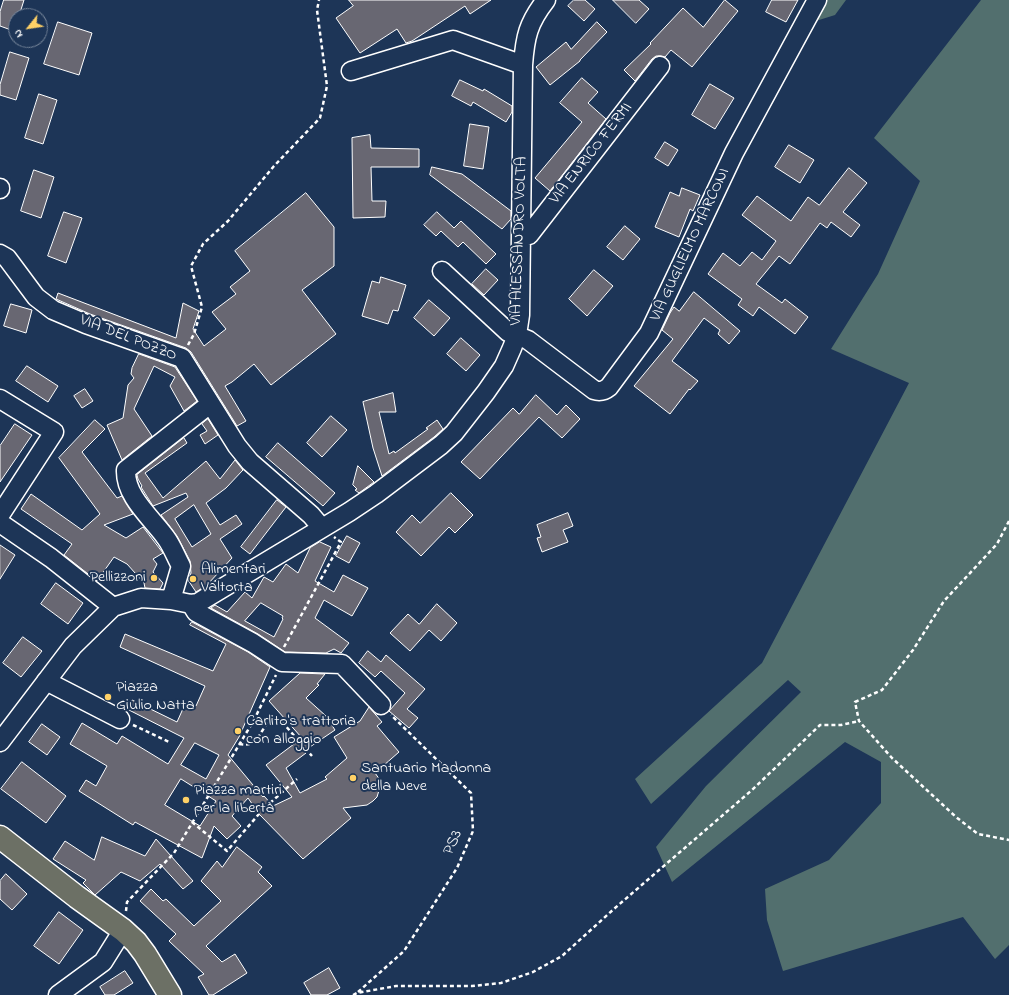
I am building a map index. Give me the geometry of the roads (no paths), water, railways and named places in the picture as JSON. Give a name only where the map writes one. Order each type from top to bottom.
[{"type":"main road","points":[[0,837],[77,897],[123,930],[136,942],[170,995]]},
{"type":"street","name":"VIA ALESSANDRO VOLTA","points":[[191,604],[198,603],[349,512],[376,494],[441,445],[454,433],[504,366],[517,335],[520,315],[523,65],[525,44],[529,25],[546,0]]},
{"type":"street","name":"VIA GUGLIELMO MARCONI","points":[[442,271],[508,332],[528,340],[594,390],[599,392],[605,390],[609,387],[649,333],[734,153],[817,0]]},
{"type":"street","points":[[351,71],[453,40],[523,65]]},
{"type":"street","name":"VIA ENRICO FERMI","points":[[521,236],[529,235],[660,66]]},
{"type":"street","name":"VIA DEL POZZO","points":[[0,254],[6,258],[36,297],[53,310],[86,324],[182,358],[237,446],[250,462],[311,515],[322,528]]},
{"type":"street","points":[[0,399],[54,432],[0,515]]},
{"type":"street","points":[[171,600],[181,566],[167,539],[136,499],[129,487],[126,477],[126,470],[210,404]]},
{"type":"street","points":[[0,523],[51,558],[113,607]]},
{"type":"street","points":[[0,742],[73,646],[113,607],[141,598],[171,600],[191,604],[196,612],[253,643],[282,662],[342,664],[381,705]]},
{"type":"street","points":[[46,681],[120,719]]},
{"type":"street","points":[[58,995],[102,962],[123,930]]},
{"type":"place","name":"Pellizzoni","points":[[154,578]]},
{"type":"place","name":"Alimentari Valtorta","points":[[193,579]]},
{"type":"place","name":"Piazza Giulio Natta","points":[[108,697]]},
{"type":"place","name":"Carlito's trattoria con alloggio","points":[[238,731]]},
{"type":"place","name":"Santuario Madonna della Neve","points":[[353,778]]},
{"type":"place","name":"Piazza martiri per la libertà","points":[[186,800]]}]
